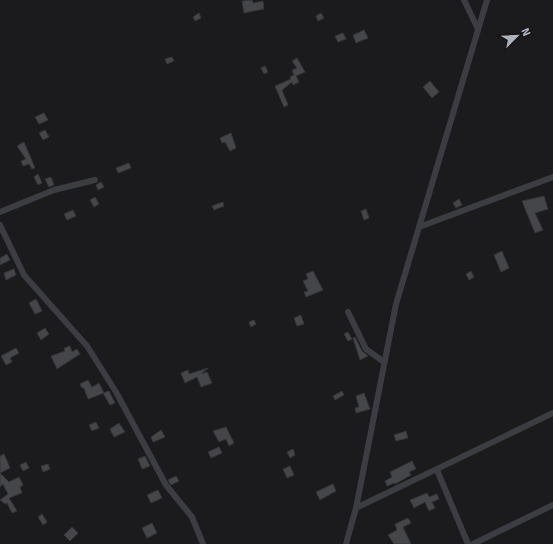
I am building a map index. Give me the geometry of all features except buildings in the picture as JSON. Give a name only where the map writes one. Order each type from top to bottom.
[{"type":"street","points":[[464,0],[478,29]]},
{"type":"street","points":[[346,544],[356,508],[396,304],[487,0]]},
{"type":"street","points":[[419,227],[553,177]]},
{"type":"street","points":[[0,212],[54,190],[95,180]]},
{"type":"street","points":[[0,226],[24,275],[87,346],[116,392],[166,486],[192,516],[203,544]]},
{"type":"street","points":[[348,312],[366,349],[384,362]]},
{"type":"street","points":[[356,508],[553,413]]},
{"type":"street","points":[[437,470],[468,544]]},
{"type":"street","points":[[473,544],[553,505]]}]
